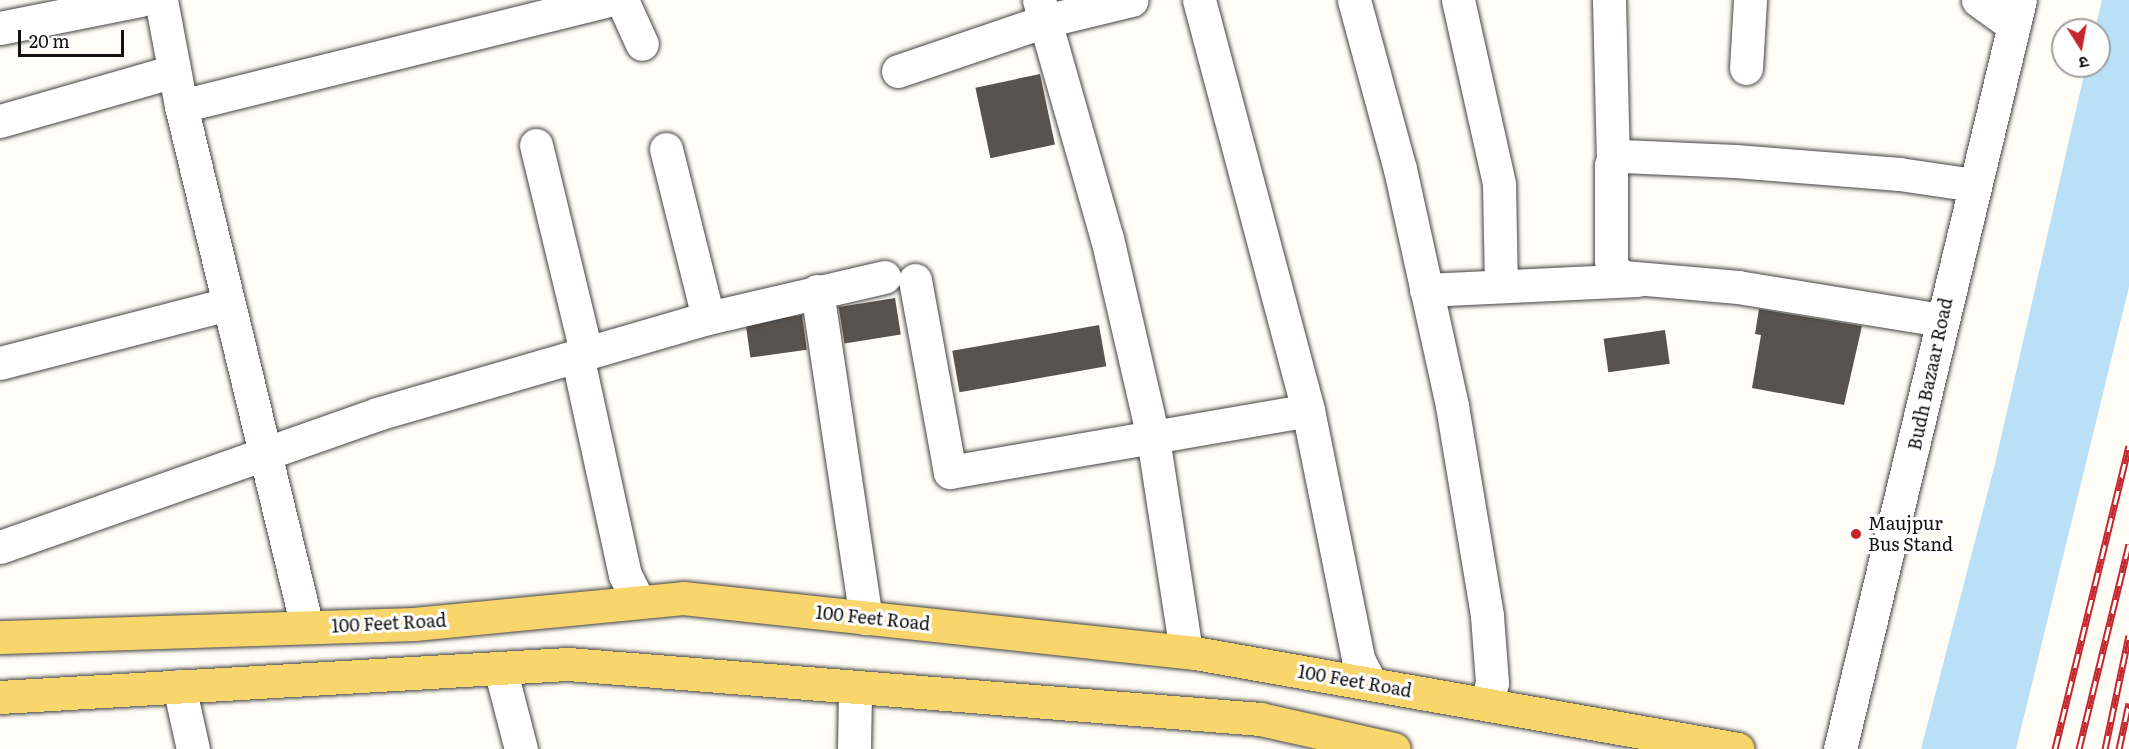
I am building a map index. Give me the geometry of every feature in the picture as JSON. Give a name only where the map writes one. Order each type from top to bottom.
[{"type":"main road","name":"100 Feet Road","points":[[0,637],[414,624],[683,598],[1186,651],[1738,749]]},
{"type":"main road","points":[[0,697],[568,664],[855,689],[1260,719],[1323,741],[1394,749]]},
{"type":"street","points":[[0,28],[140,0]]},
{"type":"street","points":[[161,0],[181,106],[307,627]]},
{"type":"street","points":[[181,106],[610,0]]},
{"type":"street","points":[[622,0],[642,44]]},
{"type":"street","points":[[898,71],[1042,10],[1132,0]]},
{"type":"street","points":[[1199,0],[1308,410],[1358,659],[1370,683]]},
{"type":"street","points":[[1354,0],[1426,290],[1452,406],[1487,616],[1492,683],[1486,704]]},
{"type":"street","points":[[1458,0],[1499,184],[1501,286]]},
{"type":"street","points":[[1609,0],[1613,269],[1637,280]]},
{"type":"street","points":[[1746,68],[1750,0]]},
{"type":"street","points":[[1978,0],[2017,13]]},
{"type":"street","points":[[1042,10],[1107,238],[1153,438],[1186,651]]},
{"type":"street","name":"Budh Bazaar Road","points":[[1840,749],[1941,320],[2017,13]]},
{"type":"street","points":[[0,121],[174,70]]},
{"type":"street","points":[[536,145],[581,353],[625,575],[638,601]]},
{"type":"street","points":[[666,149],[708,318]]},
{"type":"street","points":[[1613,160],[1622,156],[1735,161],[1899,174],[1974,185]]},
{"type":"street","points":[[0,547],[264,452],[581,353],[817,291],[899,278],[950,472],[1308,410]]},
{"type":"street","points":[[1426,290],[1637,280],[1738,287],[1941,320]]},
{"type":"street","points":[[817,291],[866,618]]},
{"type":"street","points":[[0,363],[228,304]]},
{"type":"street","points":[[500,668],[521,749]]},
{"type":"street","points":[[179,686],[193,749]]},
{"type":"street","points":[[854,749],[855,689]]},
{"type":"water","points":[[2102,0],[2129,0],[2129,287],[2016,749],[1921,749],[1995,464],[2083,78],[2111,78],[2111,18],[2098,18]]},
{"type":"building","points":[[1040,74],[1055,144],[990,158],[975,88]]},
{"type":"building","points":[[895,298],[901,335],[844,343],[839,307]]},
{"type":"building","points":[[1759,309],[1862,326],[1844,405],[1752,388],[1761,335],[1755,334]]},
{"type":"building","points":[[802,315],[807,350],[750,358],[746,323]]},
{"type":"building","points":[[1099,325],[1106,366],[960,392],[952,351]]},
{"type":"building","points":[[1665,330],[1670,364],[1608,372],[1604,339]]},
{"type":"railway","points":[[2055,749],[2129,446]]},
{"type":"railway","points":[[2079,749],[2129,544]]},
{"type":"railway","points":[[2105,749],[2129,635]]},
{"type":"railway","points":[[2119,749],[2129,703]]},
{"type":"place","name":"Maujpur Bus Stand","points":[[1856,534]]}]
